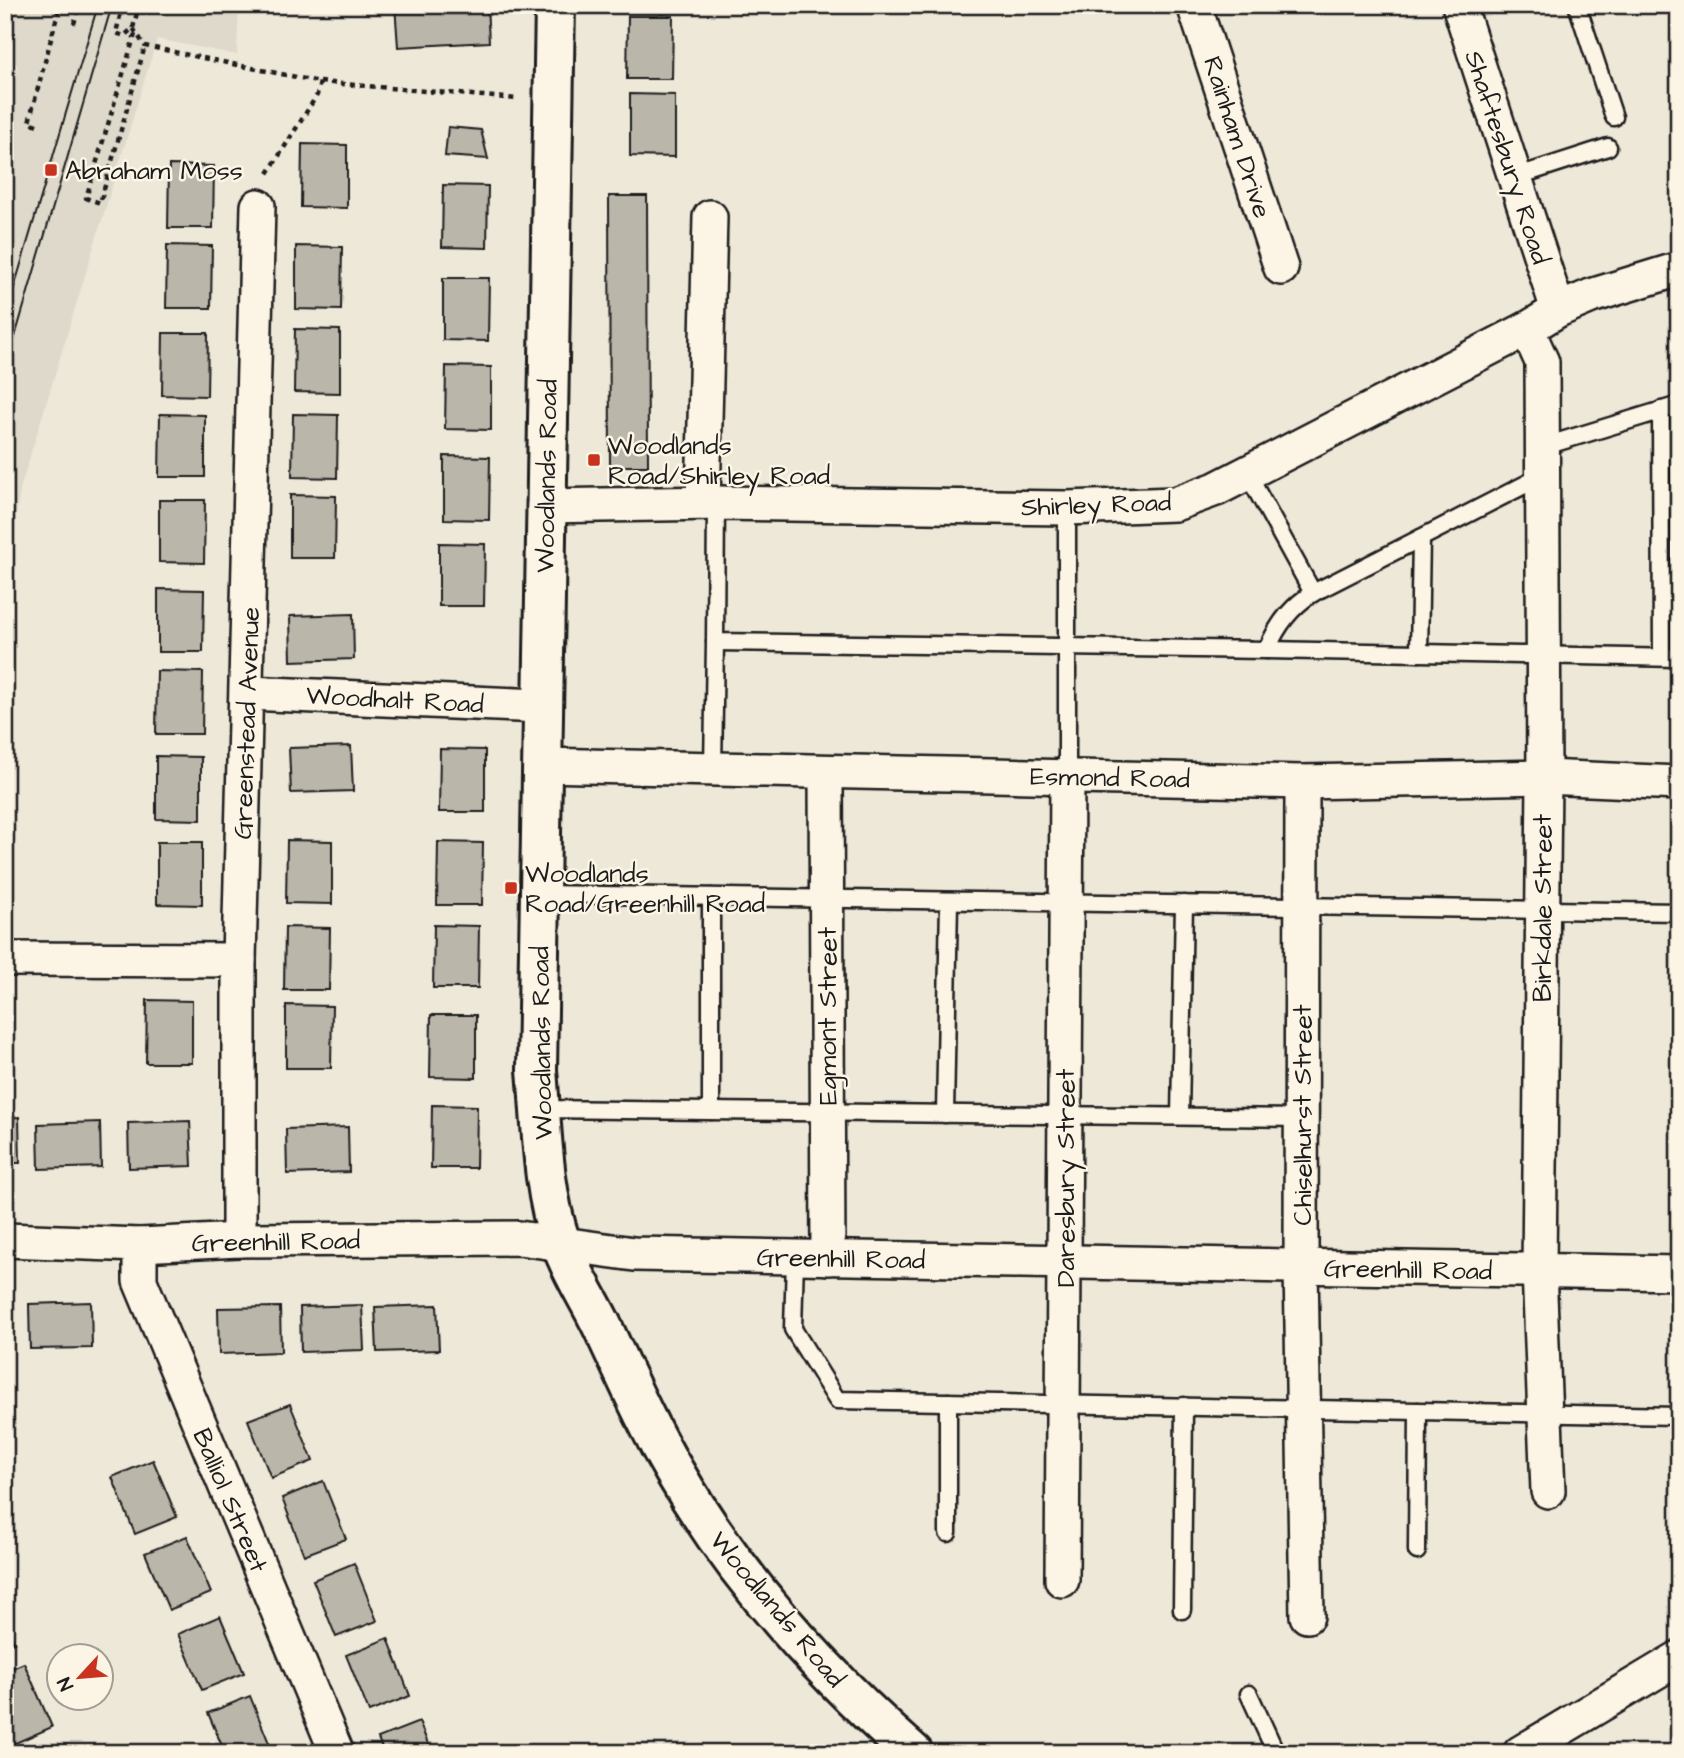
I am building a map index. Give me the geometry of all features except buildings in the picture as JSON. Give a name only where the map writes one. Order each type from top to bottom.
[{"type":"street","name":"Woodlands Road","points":[[555,5],[544,506],[537,1070],[547,1173],[561,1244],[643,1414],[674,1472],[718,1539],[749,1582],[838,1684],[913,1753]]},
{"type":"street","name":"Rainham Drive","points":[[1194,5],[1281,268]]},
{"type":"street","name":"Shaftesbury Road","points":[[1459,5],[1558,310]]},
{"type":"street","name":"Greenstead Avenue","points":[[239,1240],[239,960],[248,693],[258,206]]},
{"type":"street","points":[[709,503],[710,217]]},
{"type":"street","name":"Shirley Road","points":[[544,506],[709,503],[1067,508],[1175,505],[1247,473],[1527,329],[1558,310],[1679,269]]},
{"type":"street","name":"Birkdale Street","points":[[1527,329],[1542,362],[1544,777],[1539,1270],[1548,1491]]},
{"type":"street","name":"Woodhalt Road","points":[[248,693],[542,706]]},
{"type":"street","name":"Esmond Road","points":[[541,765],[1302,782],[1544,777],[1679,783]]},
{"type":"street","name":"Egmont Street","points":[[826,773],[828,1258]]},
{"type":"street","name":"Daresbury Street","points":[[1062,1580],[1067,776]]},
{"type":"street","name":"Chiselhurst Street","points":[[1302,782],[1301,1267],[1307,1616]]},
{"type":"street","points":[[5,959],[239,960]]},
{"type":"street","name":"Greenhill Road","points":[[5,1240],[140,1245],[239,1240],[519,1238],[634,1254],[1679,1273]]},
{"type":"street","name":"Balliol Street","points":[[140,1245],[140,1281],[337,1753]]},
{"type":"street","points":[[1520,1753],[1679,1658]]},
{"type":"lane","points":[[1577,5],[1614,117]]},
{"type":"lane","points":[[1515,177],[1608,147]]},
{"type":"lane","points":[[1267,650],[1272,636],[1297,603],[1313,593],[1421,538],[1542,461],[1661,410],[1679,405]]},
{"type":"lane","points":[[1661,410],[1662,657]]},
{"type":"lane","points":[[1247,473],[1313,593]]},
{"type":"lane","points":[[709,503],[715,642],[713,769]]},
{"type":"lane","points":[[1067,508],[1067,776]]},
{"type":"lane","points":[[1419,653],[1421,538]]},
{"type":"lane","points":[[715,642],[1679,658]]},
{"type":"lane","points":[[539,894],[1679,912]]},
{"type":"lane","points":[[711,897],[711,1111]]},
{"type":"lane","points":[[945,1114],[949,901]]},
{"type":"lane","points":[[1181,1116],[1184,904]]},
{"type":"lane","points":[[540,1109],[1302,1118]]},
{"type":"lane","points":[[795,1258],[793,1329],[837,1400],[1679,1416]]},
{"type":"lane","points":[[948,1402],[948,1533]]},
{"type":"lane","points":[[1182,1609],[1184,1406]]},
{"type":"lane","points":[[1417,1550],[1418,1410]]},
{"type":"lane","points":[[1249,1694],[1276,1753]]},
{"type":"path","points":[[37,125],[29,122],[60,5]]},
{"type":"path","points":[[74,24],[79,5]]},
{"type":"path","points":[[85,5],[121,12]]},
{"type":"path","points":[[124,5],[116,33],[124,36],[134,31]]},
{"type":"path","points":[[139,5],[86,198],[100,203],[145,46]]},
{"type":"path","points":[[134,31],[145,46],[320,82],[554,103]]},
{"type":"path","points":[[258,206],[268,174],[317,94],[320,82]]},
{"type":"shaded area","points":[[5,5],[239,5],[237,55],[157,39],[21,486],[5,582],[5,106],[18,66],[5,50]]},
{"type":"tram line","points":[[5,318],[98,5]]},
{"type":"tram line","points":[[5,371],[112,5]]},
{"type":"place","name":"Abraham Moss","points":[[51,170]]},
{"type":"place","name":"Woodlands Road/Shirley Road","points":[[594,460]]},
{"type":"place","name":"Woodlands Road/Greenhill Road","points":[[511,888]]}]
